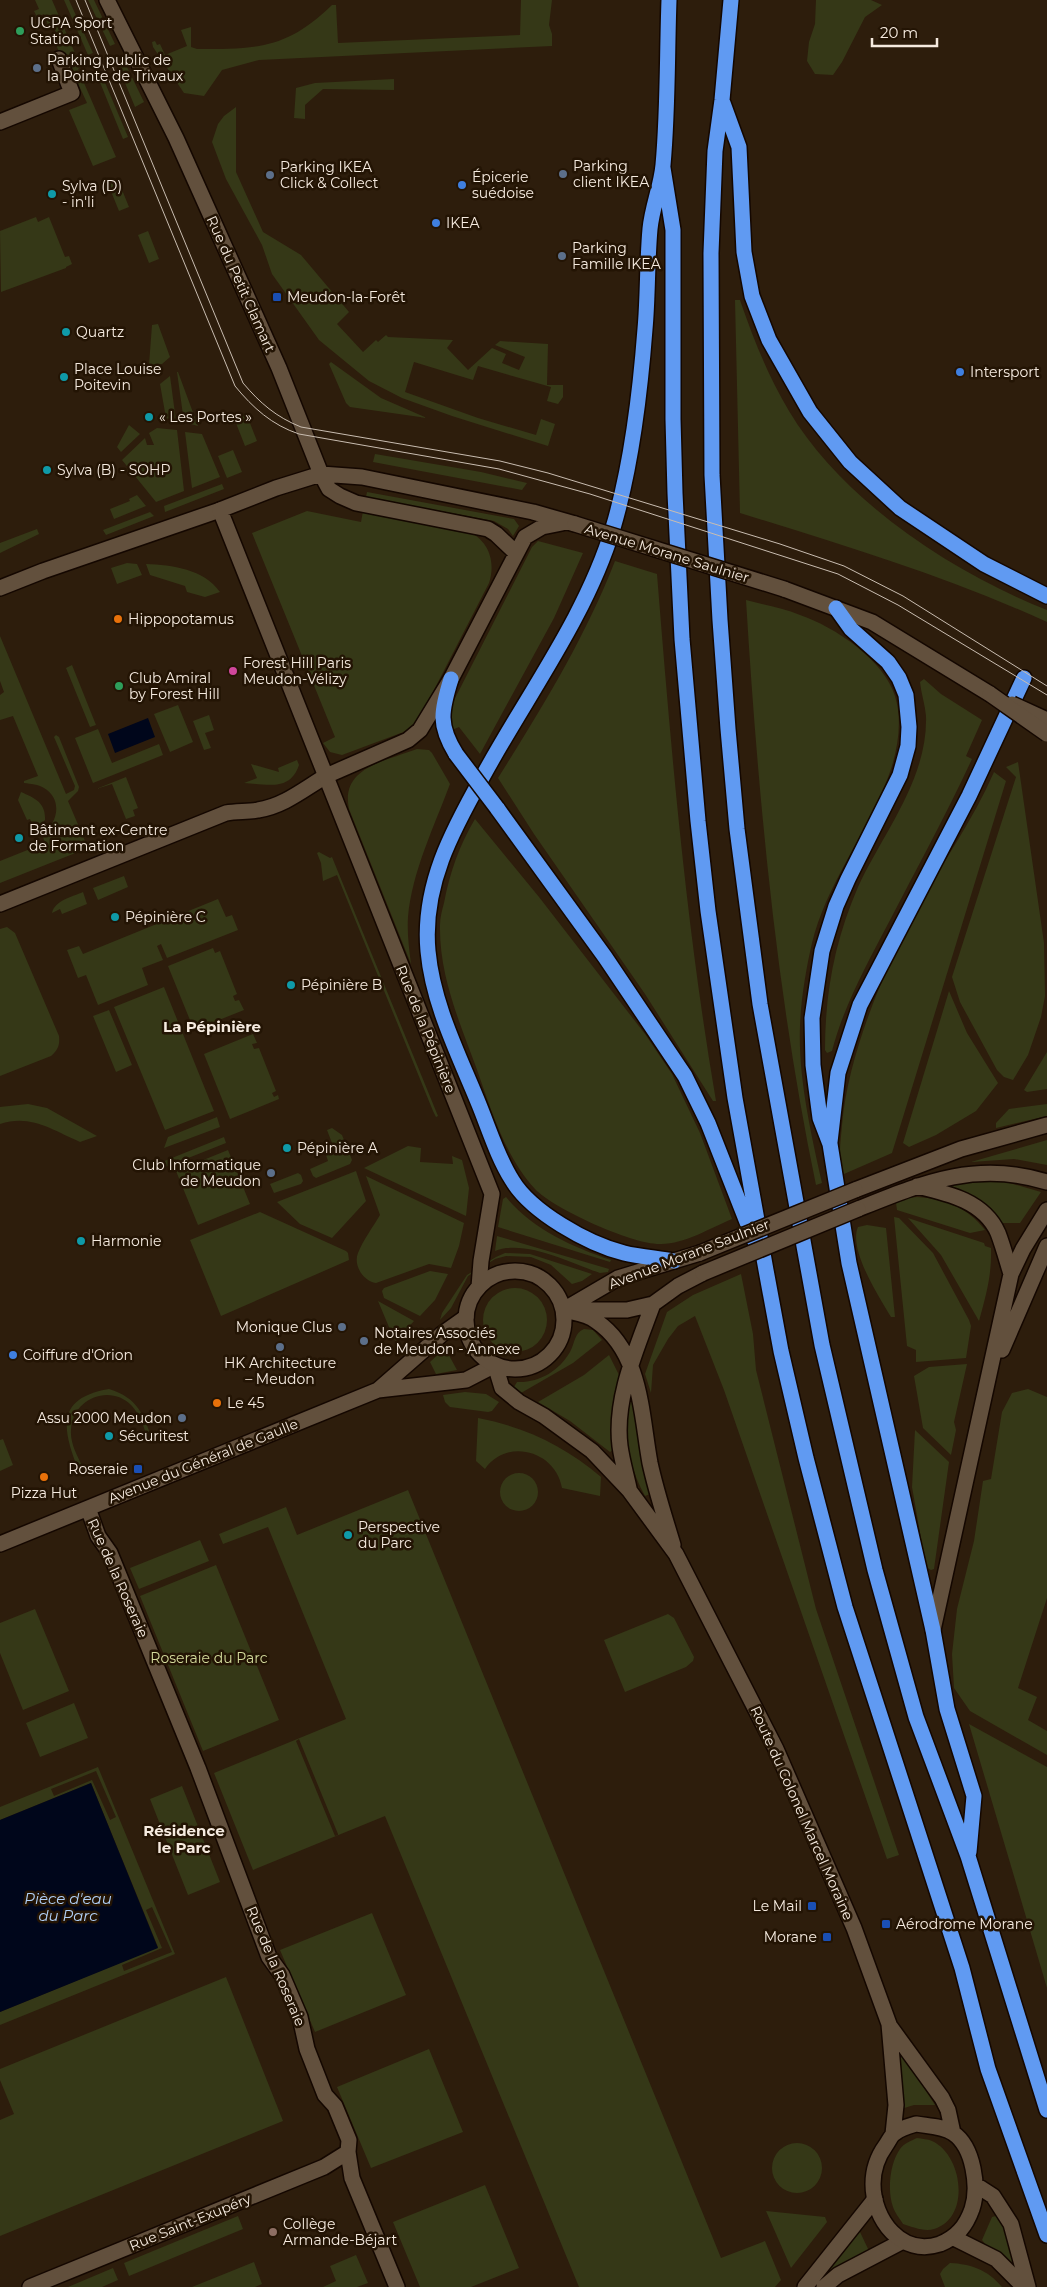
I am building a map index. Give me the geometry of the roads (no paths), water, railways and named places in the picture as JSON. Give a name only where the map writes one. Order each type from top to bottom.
[{"type":"highway","points":[[669,0],[663,168],[650,227],[645,331],[635,418],[627,472],[613,528],[600,563],[564,637],[498,748],[448,841],[433,885],[427,935],[430,967],[441,1010],[502,1162],[522,1194],[554,1219],[592,1241],[623,1253],[674,1261]]},
{"type":"highway","points":[[731,0],[722,100],[714,152],[711,253],[712,475],[728,738],[738,839],[758,985],[822,1345],[875,1570],[916,1717],[968,1856],[1047,2110]]},
{"type":"highway","points":[[722,100],[739,147],[744,252],[752,296],[769,340],[810,412],[850,462],[900,508],[984,564],[1047,596]]},
{"type":"highway","points":[[663,168],[673,230],[675,492],[682,639],[698,821],[725,1034],[781,1351],[806,1458],[845,1607],[962,1968],[988,2069],[1047,2235]]},
{"type":"highway","points":[[836,608],[851,629],[888,662],[899,678],[906,696],[909,727],[908,746],[900,775],[836,906],[822,951],[815,985],[812,1018],[813,1065],[820,1118],[830,1144],[849,1263],[932,1630],[947,1709],[974,1796],[968,1856]]},
{"type":"highway","points":[[830,1144],[838,1073],[860,1005],[969,796],[1024,678]]},
{"type":"highway","points":[[451,679],[442,708],[442,723],[446,736],[456,754],[605,957],[685,1076],[708,1123],[766,1270]]},
{"type":"street","name":"Rue du Petit Clamart","points":[[107,0],[176,138],[279,368],[321,474],[329,489],[356,503],[488,529],[516,553]]},
{"type":"street","points":[[0,122],[72,93],[59,59]]},
{"type":"street","points":[[0,588],[70,561],[220,510],[276,488],[321,474]]},
{"type":"street","name":"Avenue Morane Saulnier","points":[[321,474],[362,477],[533,512],[784,589],[872,622],[990,694],[1047,734]]},
{"type":"street","name":"Rue de la Pépinière","points":[[220,510],[492,1194],[481,1261],[479,1287]]},
{"type":"street","points":[[0,904],[226,813],[260,810],[275,805],[298,794],[326,776],[415,735],[451,679],[525,537],[542,527],[559,523],[575,524]]},
{"type":"street","name":"Avenue Morane Saulnier","points":[[990,694],[1047,720]]},
{"type":"street","name":"Avenue Morane Saulnier","points":[[564,1310],[618,1278],[700,1252],[961,1149],[1047,1125]]},
{"type":"street","name":"Avenue Morane Saulnier","points":[[564,1310],[627,1310],[654,1304],[678,1286],[703,1273],[916,1186],[949,1176],[983,1172],[1018,1175],[1047,1182]]},
{"type":"street","points":[[916,1186],[961,1198],[984,1215],[998,1234],[1011,1274]]},
{"type":"street","points":[[932,1630],[1011,1274],[1023,1249],[1047,1210]]},
{"type":"street","points":[[988,1384],[1047,1246]]},
{"type":"street","points":[[521,1271],[535,1275],[548,1284],[558,1296],[564,1310],[564,1325],[560,1339],[552,1352],[540,1361],[527,1367],[512,1368],[495,1365],[484,1358],[474,1346],[468,1332],[466,1317],[472,1296],[491,1277],[505,1272],[521,1271]]},
{"type":"street","points":[[629,1490],[620,1445],[619,1425],[622,1402],[631,1365],[654,1304]]},
{"type":"street","name":"Route du Colonel Marcel Moraine","points":[[564,1310],[588,1316],[596,1321],[612,1335],[631,1365],[637,1384],[652,1474],[676,1554]]},
{"type":"street","name":"Avenue du Général de Gaulle","points":[[378,1390],[424,1349],[466,1317]]},
{"type":"street","name":"Route du Colonel Marcel Moraine","points":[[495,1365],[502,1388],[513,1398],[544,1416],[592,1451],[629,1490],[676,1554],[776,1749],[846,1908],[888,2024],[896,2105],[893,2134]]},
{"type":"street","name":"Avenue du Général de Gaulle","points":[[0,1544],[378,1390],[466,1380],[495,1365]]},
{"type":"street","name":"Rue de la Roseraie","points":[[88,1508],[98,1536],[110,1553],[194,1760],[270,1957],[282,1976],[300,2018],[307,2049],[318,2076],[326,2095],[335,2106],[349,2140],[348,2152],[352,2178],[396,2287]]},
{"type":"street","name":"Route du Colonel Marcel Moraine","points":[[888,2024],[942,2098],[948,2110],[953,2132]]},
{"type":"street","points":[[916,2124],[935,2126],[953,2132],[966,2151],[975,2173],[976,2185],[973,2206],[967,2223],[954,2238],[933,2246],[916,2246],[901,2242],[887,2226],[875,2198],[874,2170],[880,2154],[893,2134],[916,2124]]},
{"type":"street","name":"Rue Saint-Exupéry","points":[[30,2287],[324,2167],[348,2152]]},
{"type":"street","points":[[976,2185],[993,2196],[1011,2224],[1028,2287]]},
{"type":"street","points":[[805,2287],[875,2198]]},
{"type":"street","points":[[954,2238],[996,2259],[1024,2287]]},
{"type":"street","points":[[824,2287],[838,2276],[901,2242]]},
{"type":"water","points":[[148,718],[155,737],[115,753],[108,734]]},
{"type":"water","name":"Pièce d'eau du Parc","points":[[91,1783],[158,1948],[0,2012],[0,1820]]},
{"type":"tram line","points":[[76,0],[235,386],[249,402],[272,421],[299,434],[499,469],[590,494],[838,574],[898,605],[1047,695]]},
{"type":"tram line","points":[[85,0],[243,383],[262,403],[276,414],[301,427],[500,461],[548,473],[780,544],[844,566],[903,596],[1047,686]]},
{"type":"place","name":"UCPA Sport Station","points":[[20,31]]},
{"type":"place","name":"Parking public de la Pointe de Trivaux","points":[[37,68]]},
{"type":"place","name":"Parking client IKEA","points":[[563,174]]},
{"type":"place","name":"Parking IKEA Click & Collect","points":[[270,175]]},
{"type":"place","name":"Épicerie suédoise","points":[[462,185]]},
{"type":"place","name":"Sylva (D) - in'li","points":[[52,194]]},
{"type":"place","name":"IKEA","points":[[436,223]]},
{"type":"place","name":"Parking Famille IKEA","points":[[562,256]]},
{"type":"place","name":"Meudon-la-Forêt","points":[[277,297]]},
{"type":"place","name":"Quartz","points":[[66,332]]},
{"type":"place","name":"Intersport","points":[[960,372]]},
{"type":"place","name":"Place Louise Poitevin","points":[[64,377]]},
{"type":"place","name":"« Les Portes »","points":[[149,417]]},
{"type":"place","name":"Sylva (B) - SOHP","points":[[47,470]]},
{"type":"place","name":"Hippopotamus","points":[[118,619]]},
{"type":"place","name":"Forest Hill Paris Meudon-Vélizy","points":[[233,671]]},
{"type":"place","name":"Club Amiral by Forest Hill","points":[[119,686]]},
{"type":"place","name":"Bâtiment ex-Centre de Formation","points":[[19,838]]},
{"type":"place","name":"Pépinière C","points":[[115,917]]},
{"type":"place","name":"Pépinière B","points":[[291,985]]},
{"type":"place","name":"Pépinière A","points":[[287,1148]]},
{"type":"place","name":"Club Informatique de Meudon","points":[[271,1173]]},
{"type":"place","name":"Harmonie","points":[[81,1241]]},
{"type":"place","name":"Monique Clus","points":[[342,1327]]},
{"type":"place","name":"Notaires Associés de Meudon - Annexe","points":[[364,1341]]},
{"type":"place","name":"HK Architecture – Meudon","points":[[280,1347]]},
{"type":"place","name":"Coiffure d'Orion","points":[[13,1355]]},
{"type":"place","name":"Le 45","points":[[217,1403]]},
{"type":"place","name":"Assu 2000 Meudon","points":[[182,1418]]},
{"type":"place","name":"Sécuritest","points":[[109,1436]]},
{"type":"place","name":"Roseraie","points":[[138,1469]]},
{"type":"place","name":"Pizza Hut","points":[[44,1477]]},
{"type":"place","name":"Perspective du Parc","points":[[348,1535]]},
{"type":"place","name":"Le Mail","points":[[812,1906]]},
{"type":"place","name":"Aérodrome Morane","points":[[886,1924]]},
{"type":"place","name":"Morane","points":[[827,1937]]},
{"type":"place","name":"Collège Armande-Béjart","points":[[273,2232]]},
{"type":"district","name":"La Pépinière","points":[[212,1027]]},
{"type":"district","name":"Résidence le Parc","points":[[184,1840]]},
{"type":"park label","name":"Roseraie du Parc","points":[[209,1658]]}]
